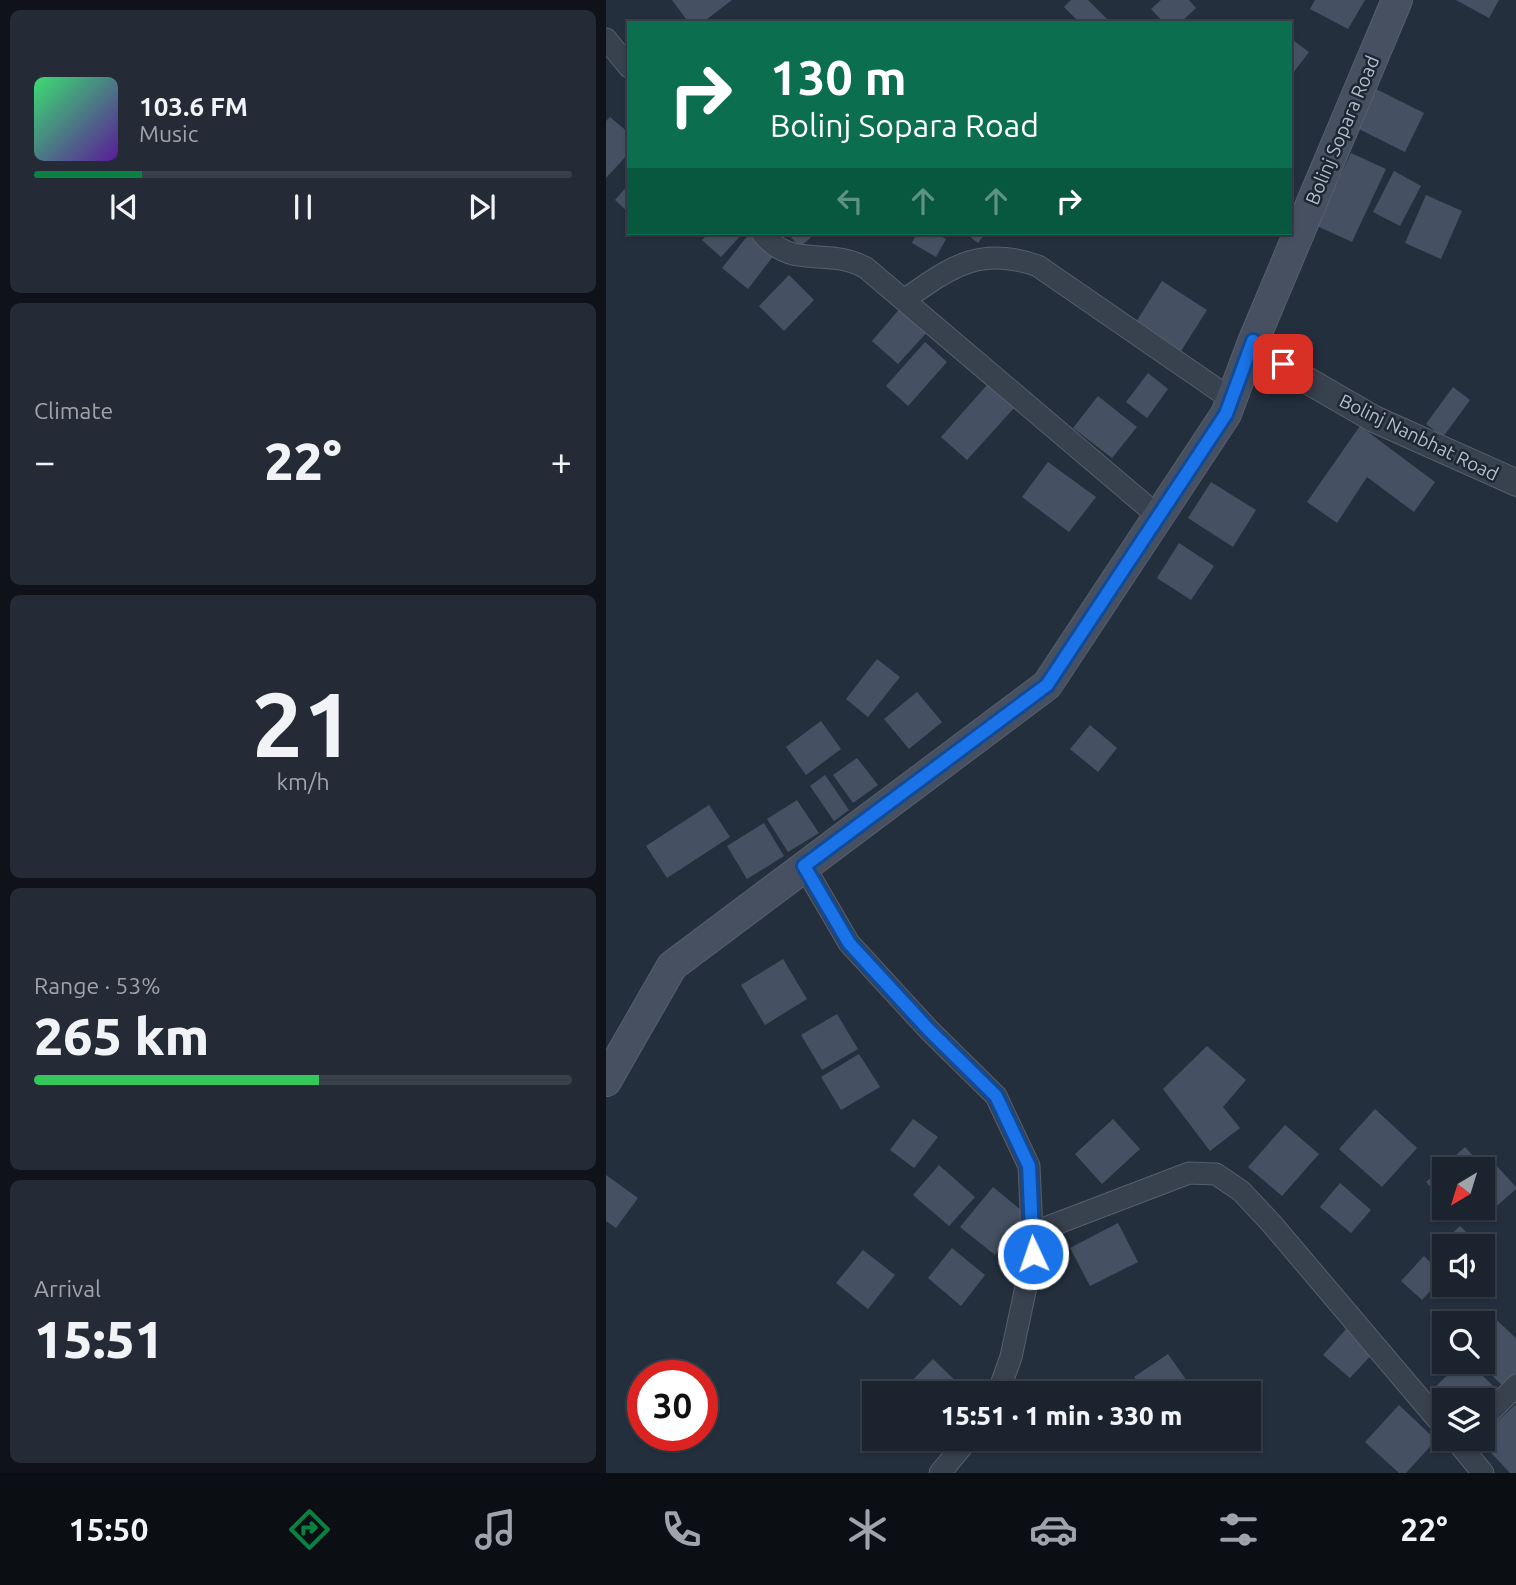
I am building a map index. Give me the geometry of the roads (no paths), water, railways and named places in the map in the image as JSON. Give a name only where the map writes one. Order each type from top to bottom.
[{"type":"main road","name":"Bolinj Sopara Road","points":[[606,1081],[672,966],[1047,685],[1226,414],[1253,341],[1397,0]]},
{"type":"street","points":[[606,39],[627,65]]},
{"type":"street","points":[[764,235],[779,250],[789,254],[851,259],[866,268],[1158,516]]},
{"type":"street","points":[[904,300],[951,267],[1001,256],[1019,259],[1038,266],[1231,400]]},
{"type":"street","name":"Bolinj Nanbhat Road","points":[[1253,341],[1298,375],[1374,419],[1517,483]]},
{"type":"street","points":[[804,866],[849,943],[929,1030],[996,1096],[1029,1166],[1033,1254],[1014,1344],[1002,1381]]},
{"type":"street","points":[[1032,1233],[1189,1173],[1216,1174],[1241,1191],[1271,1223],[1432,1413]]},
{"type":"street","points":[[1495,1407],[1517,1385]]},
{"type":"street","points":[[940,1473],[958,1451]]},
{"type":"street","points":[[1467,1451],[1483,1473]]}]
